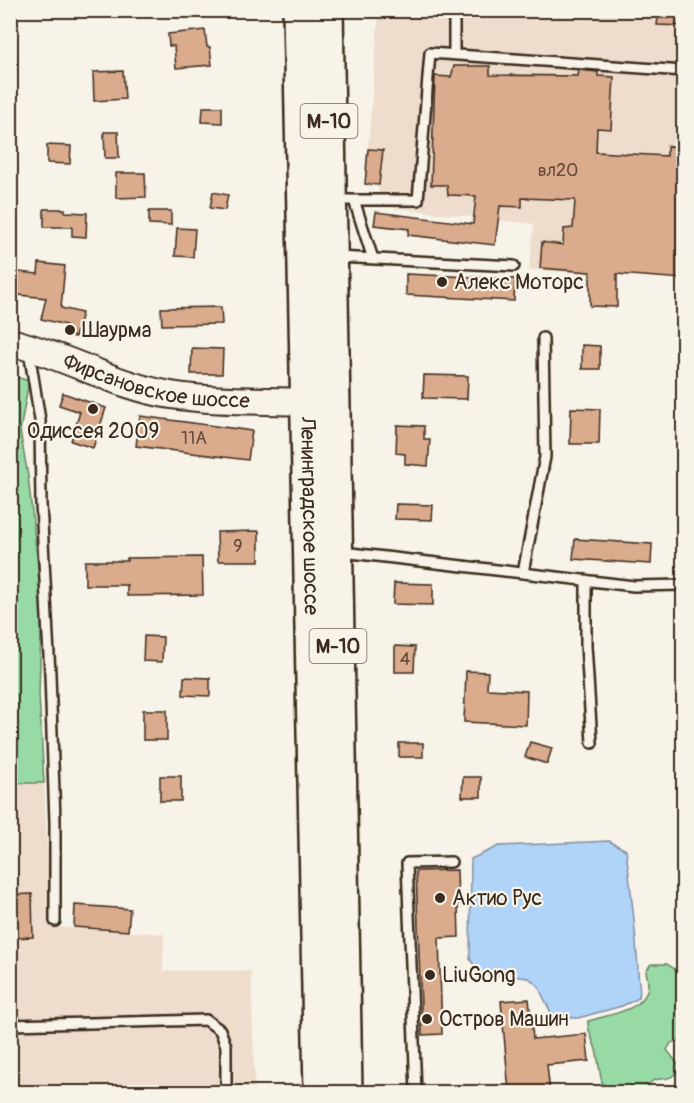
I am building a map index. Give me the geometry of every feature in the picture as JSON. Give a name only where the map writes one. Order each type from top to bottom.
[{"type":"highway","name":"Ленинградское шоссе","points":[[300,10],[321,1092]]},
{"type":"highway","name":"Ленинградское шоссе","points":[[326,10],[342,200],[331,256],[345,1092]]},
{"type":"main road","name":"Фирсановское шоссе","points":[[19,344],[113,379],[170,395],[308,402]]},
{"type":"lane","points":[[454,10],[454,54]]},
{"type":"lane","points":[[374,259],[342,200],[418,200],[430,53],[684,71]]},
{"type":"lane","points":[[331,256],[514,266]]},
{"type":"lane","points":[[523,573],[545,457],[543,338]]},
{"type":"lane","points":[[19,344],[40,420],[41,504],[54,799],[55,921]]},
{"type":"lane","points":[[336,551],[634,586],[682,584]]},
{"type":"lane","points":[[586,580],[586,645],[592,743]]},
{"type":"lane","points":[[416,1092],[408,863],[451,862]]},
{"type":"lane","points":[[10,1025],[206,1020],[220,1030],[226,1046],[226,1092]]},
{"type":"shaded area","points":[[379,11],[683,11],[683,279],[529,270],[534,224],[377,206],[379,185],[365,184]]},
{"type":"shaded area","points":[[10,783],[44,783],[51,927],[164,934],[163,971],[251,971],[255,1092],[11,1092]]},
{"type":"green space","points":[[10,375],[29,381],[20,431],[28,476],[42,603],[39,694],[44,783],[11,783]]},
{"type":"green space","points":[[651,964],[667,964],[683,975],[683,1039],[671,1043],[667,1050],[680,1067],[671,1077],[652,1081],[645,1092],[606,1092],[588,1021],[615,1014],[641,1001],[648,985],[646,971]]},
{"type":"water","points":[[609,841],[626,850],[636,940],[639,998],[622,1006],[578,1018],[553,1017],[538,986],[529,978],[479,973],[470,959],[471,859],[499,846]]},
{"type":"building","points":[[659,10],[684,10],[684,26],[657,25]]},
{"type":"building","points":[[205,30],[212,65],[176,68],[174,46],[169,46],[168,34]]},
{"type":"building","points":[[454,66],[490,66],[490,75],[578,76],[579,70],[598,72],[598,76],[614,77],[611,129],[597,128],[596,152],[667,156],[667,146],[684,148],[684,279],[617,274],[617,307],[590,306],[590,272],[540,268],[542,242],[563,245],[564,229],[573,228],[575,200],[522,198],[522,207],[500,206],[495,245],[408,235],[409,229],[374,225],[376,212],[473,224],[476,196],[448,195],[447,185],[431,185],[435,76],[451,77]]},
{"type":"building","points":[[123,71],[125,99],[94,101],[93,72]]},
{"type":"building","points":[[203,107],[222,107],[222,123],[202,122]]},
{"type":"building","points":[[104,132],[118,132],[119,158],[105,158]]},
{"type":"building","points":[[47,145],[71,146],[70,164],[47,163]]},
{"type":"building","points":[[368,149],[383,150],[379,185],[365,184]]},
{"type":"building","points":[[116,173],[145,173],[146,197],[116,198]]},
{"type":"building","points":[[213,192],[228,195],[225,210],[210,208]]},
{"type":"building","points":[[44,209],[65,209],[65,212],[87,213],[86,237],[72,236],[72,227],[44,227]]},
{"type":"building","points":[[149,211],[171,211],[171,225],[149,224]]},
{"type":"building","points":[[177,228],[195,229],[193,257],[175,256]]},
{"type":"building","points":[[39,263],[65,266],[61,308],[82,313],[75,337],[63,333],[66,325],[41,319],[46,298],[10,294],[10,271],[38,274]]},
{"type":"building","points":[[406,274],[515,279],[514,301],[406,295]]},
{"type":"building","points":[[221,307],[222,324],[162,325],[161,308]]},
{"type":"building","points":[[582,345],[600,346],[600,369],[582,369]]},
{"type":"building","points":[[192,348],[223,349],[222,374],[191,374]]},
{"type":"building","points":[[424,375],[468,376],[467,399],[423,398]]},
{"type":"building","points":[[63,393],[106,408],[93,448],[71,441],[80,412],[59,405]]},
{"type":"building","points":[[571,408],[600,409],[599,444],[570,444]]},
{"type":"building","points":[[140,416],[252,431],[248,460],[136,446]]},
{"type":"building","points":[[397,425],[424,426],[424,439],[430,439],[428,466],[405,464],[405,454],[396,453]]},
{"type":"building","points":[[396,504],[433,505],[432,520],[395,519]]},
{"type":"building","points":[[259,531],[259,561],[218,561],[217,532]]},
{"type":"building","points":[[575,539],[652,544],[651,564],[573,559]]},
{"type":"building","points":[[202,557],[203,595],[127,596],[127,585],[85,585],[85,561]]},
{"type":"building","points":[[394,583],[433,584],[433,605],[393,604]]},
{"type":"building","points":[[144,636],[163,637],[162,662],[143,661]]},
{"type":"building","points":[[395,646],[415,647],[414,672],[395,672]]},
{"type":"building","points":[[466,671],[488,672],[487,689],[527,691],[526,725],[464,722]]},
{"type":"building","points":[[184,677],[210,678],[210,696],[183,695]]},
{"type":"building","points":[[143,710],[167,710],[167,740],[143,740]]},
{"type":"building","points":[[530,742],[552,748],[547,764],[525,757]]},
{"type":"building","points":[[399,743],[423,743],[423,757],[399,757]]},
{"type":"building","points":[[160,776],[181,776],[181,801],[160,801]]},
{"type":"building","points":[[463,777],[481,777],[481,797],[462,797]]},
{"type":"building","points":[[457,870],[459,937],[439,938],[442,1034],[422,1035],[416,871]]},
{"type":"building","points":[[32,894],[33,937],[10,938],[10,895]]},
{"type":"building","points":[[75,905],[130,909],[128,931],[74,927]]},
{"type":"building","points":[[529,999],[533,1039],[586,1034],[589,1061],[547,1065],[550,1092],[509,1092],[501,1001]]},
{"type":"place","name":"Алекс Моторс","points":[[442,282]]},
{"type":"place","name":"Шаурма","points":[[70,330]]},
{"type":"place","name":"Одиссея 2009","points":[[93,409]]},
{"type":"place","name":"Актио Рус","points":[[440,898]]},
{"type":"place","name":"LiuGong","points":[[430,975]]},
{"type":"place","name":"Остров Машин","points":[[427,1019]]}]
